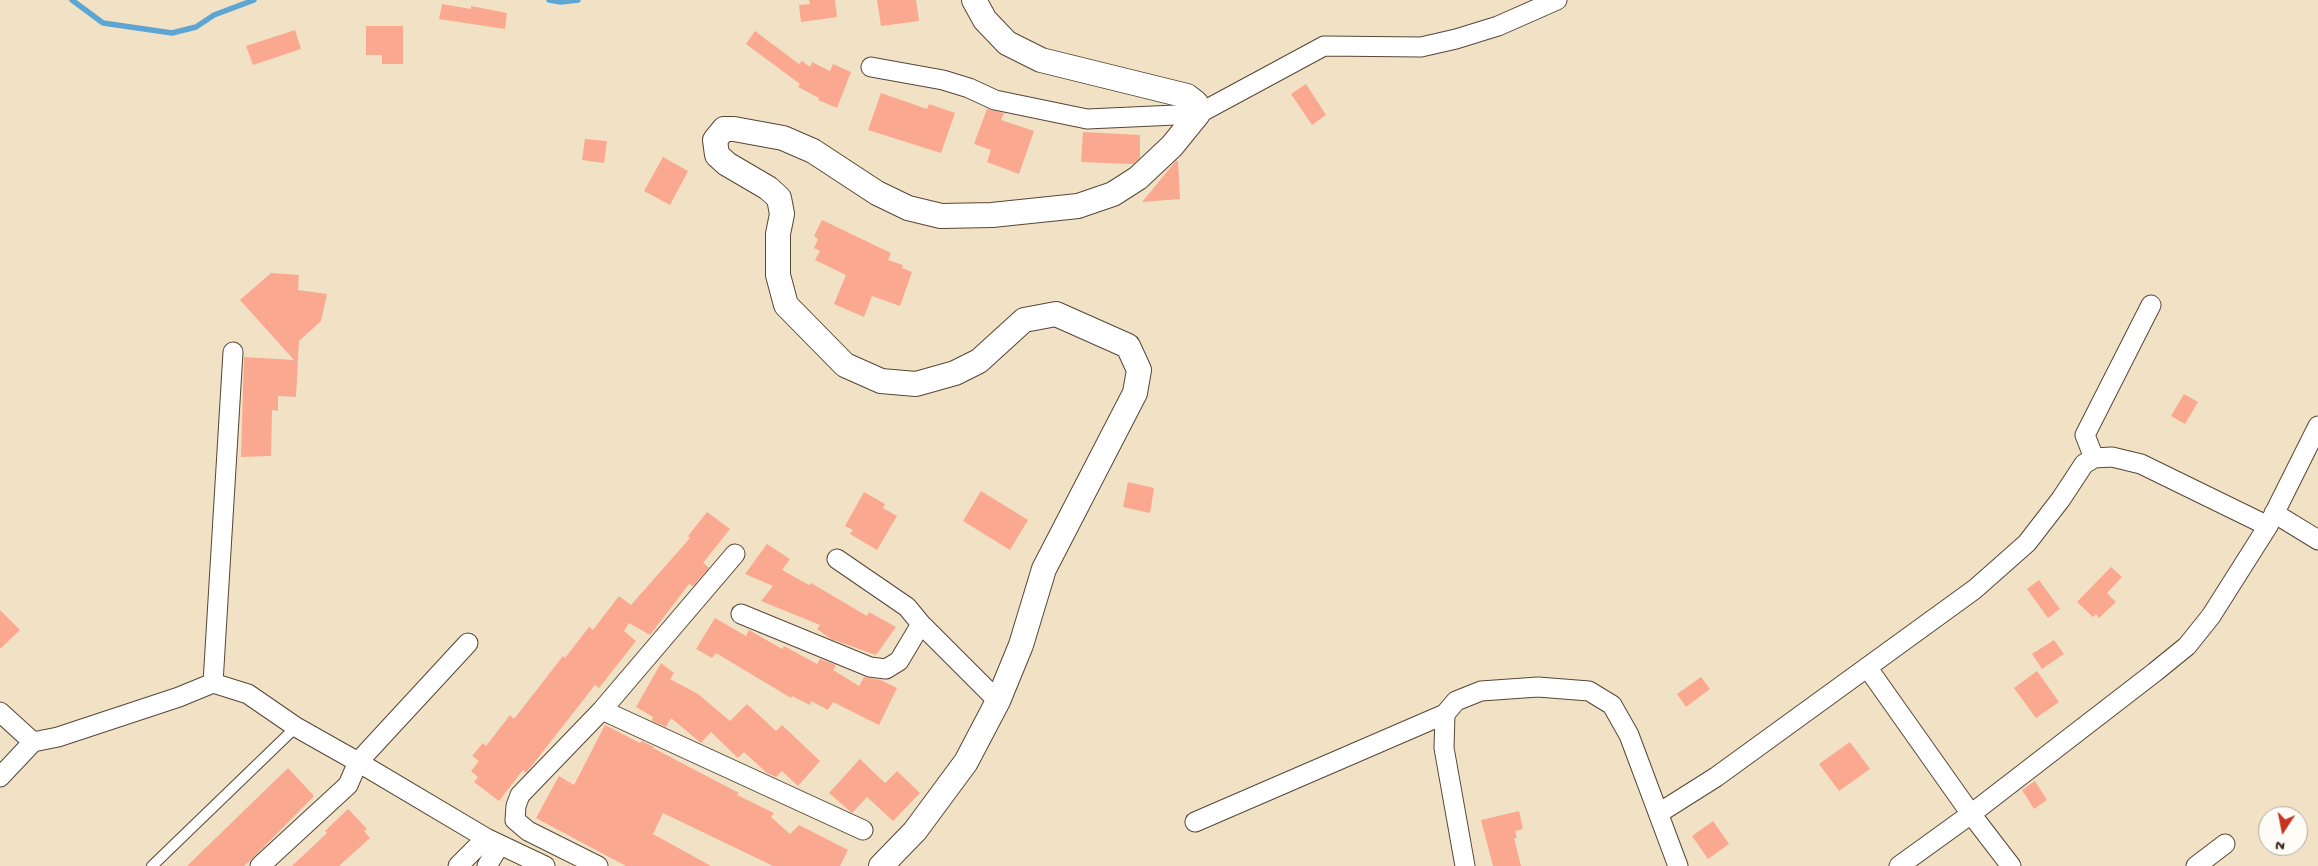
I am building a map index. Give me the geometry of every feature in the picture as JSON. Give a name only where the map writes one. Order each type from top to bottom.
[{"type":"street","points":[[974,0],[985,20],[1007,42],[1041,60],[1187,96],[1196,104],[1198,114]]},
{"type":"street","points":[[881,866],[915,831],[945,793],[966,762],[998,701],[1021,645],[1044,569],[1135,393],[1140,370],[1128,346],[1056,314],[1024,320],[979,361],[955,373],[916,384],[881,381],[845,365],[786,305],[778,276],[778,234],[782,214],[779,198],[768,188],[727,164],[717,154],[715,140],[724,129],[760,132],[783,138],[813,151],[877,193],[908,208],[940,216],[992,215],[1078,206],[1113,194],[1138,178],[1166,153],[1198,114],[1324,46],[1421,47],[1498,26],[1557,0]]},
{"type":"street","points":[[871,67],[943,80],[969,88],[995,100],[1039,111],[1087,118],[1198,114]]},
{"type":"street","points":[[2094,458],[2085,435],[2151,305]]},
{"type":"street","points":[[212,683],[233,352]]},
{"type":"street","points":[[1899,866],[1971,814],[2187,646],[2211,616],[2271,519],[2318,426]]},
{"type":"street","points":[[1659,813],[1716,776],[1975,589],[2026,543],[2061,499],[2084,464],[2094,458],[2112,457],[2141,464],[2318,540]]},
{"type":"street","points":[[598,866],[528,831],[515,820],[516,806],[520,795],[602,710],[735,554]]},
{"type":"street","points":[[837,559],[907,607],[920,624],[998,701]]},
{"type":"street","points":[[741,614],[870,667],[886,669],[899,661],[920,624]]},
{"type":"street","points":[[260,866],[348,785],[358,762],[468,643]]},
{"type":"street","points":[[1867,667],[1971,814],[2011,866]]},
{"type":"street","points":[[0,777],[33,742],[58,737],[179,697],[212,683],[248,694],[296,727],[493,842],[545,866]]},
{"type":"street","points":[[1195,822],[1444,714],[1456,701],[1481,691],[1538,687],[1589,691],[1612,705],[1629,735],[1678,866]]},
{"type":"street","points":[[602,710],[862,830]]},
{"type":"street","points":[[0,712],[33,742]]},
{"type":"street","points":[[1444,714],[1444,748],[1464,866]]},
{"type":"street","points":[[458,866],[493,842]]},
{"type":"street","points":[[487,866],[493,842]]},
{"type":"street","points":[[2196,866],[2225,844]]},
{"type":"lane","points":[[152,866],[296,727]]},
{"type":"building","points":[[809,0],[835,0],[837,17],[801,22],[799,5],[810,4]]},
{"type":"building","points":[[877,0],[916,0],[919,21],[881,26]]},
{"type":"building","points":[[442,4],[471,9],[471,6],[507,13],[505,29],[439,19]]},
{"type":"building","points":[[366,26],[403,26],[403,64],[382,64],[382,55],[366,55]]},
{"type":"building","points":[[295,30],[301,49],[253,65],[246,46]]},
{"type":"building","points":[[755,31],[799,64],[802,61],[810,67],[812,62],[830,71],[833,64],[851,72],[837,108],[818,100],[819,98],[798,87],[800,84],[746,44]]},
{"type":"building","points":[[1306,84],[1326,115],[1312,125],[1291,94]]},
{"type":"building","points":[[881,93],[927,109],[929,104],[955,113],[941,153],[868,130]]},
{"type":"building","points":[[987,109],[1004,113],[1001,120],[1034,131],[1019,174],[987,162],[991,150],[974,144]]},
{"type":"building","points":[[1083,132],[1140,135],[1140,158],[1133,164],[1081,162]]},
{"type":"building","points":[[585,139],[607,141],[604,163],[582,160]]},
{"type":"building","points":[[663,157],[688,171],[670,205],[644,191]]},
{"type":"building","points":[[1178,160],[1180,199],[1142,202],[1175,162]]},
{"type":"building","points":[[822,220],[891,253],[888,260],[903,265],[902,268],[912,272],[900,306],[872,296],[864,317],[834,304],[846,275],[815,260],[820,251],[814,248],[818,239],[814,236]]},
{"type":"building","points":[[271,273],[299,275],[298,290],[327,294],[321,321],[299,341],[296,397],[278,396],[278,411],[272,410],[271,456],[241,457],[244,357],[294,360],[240,300]]},
{"type":"building","points":[[2184,394],[2198,402],[2185,424],[2171,416]]},
{"type":"building","points":[[1128,482],[1154,488],[1150,513],[1123,507]]},
{"type":"building","points":[[981,491],[1028,520],[1010,550],[963,521]]},
{"type":"building","points":[[864,492],[885,504],[883,508],[897,516],[877,550],[850,534],[853,530],[845,526]]},
{"type":"building","points":[[707,512],[730,529],[703,563],[709,568],[693,586],[689,584],[650,635],[629,623],[624,631],[636,641],[599,688],[595,685],[526,773],[523,770],[499,801],[474,782],[478,777],[471,771],[479,761],[472,756],[483,743],[486,746],[510,715],[514,719],[563,656],[565,658],[589,627],[593,630],[619,596],[631,605],[690,538],[688,536]]},
{"type":"building","points":[[767,544],[790,559],[782,570],[809,585],[811,583],[867,616],[869,612],[896,627],[876,655],[831,639],[817,629],[820,625],[761,601],[773,586],[745,574]]},
{"type":"building","points":[[2111,567],[2122,577],[2107,593],[2116,602],[2099,618],[2096,614],[2093,617],[2077,602]]},
{"type":"building","points":[[2039,580],[2060,609],[2048,618],[2027,589]]},
{"type":"building","points":[[0,610],[20,630],[0,649]]},
{"type":"building","points":[[715,618],[746,636],[749,630],[782,649],[784,646],[817,664],[820,659],[836,665],[833,670],[859,686],[864,677],[881,680],[897,688],[879,725],[833,702],[828,710],[811,701],[810,705],[792,696],[791,698],[716,653],[712,658],[696,649]]},
{"type":"building","points":[[2054,640],[2064,654],[2042,669],[2032,654]]},
{"type":"building","points":[[661,663],[674,673],[670,679],[698,694],[730,721],[747,704],[776,731],[782,725],[820,761],[798,786],[782,771],[776,777],[767,773],[744,752],[738,758],[711,732],[701,743],[671,718],[666,727],[652,721],[653,717],[636,707]]},
{"type":"building","points":[[2037,671],[2059,702],[2036,718],[2014,688]]},
{"type":"building","points":[[1701,677],[1710,689],[1686,707],[1677,694]]},
{"type":"building","points":[[605,725],[640,743],[642,741],[654,747],[739,793],[737,795],[774,813],[771,817],[790,834],[799,825],[848,850],[840,866],[773,866],[663,813],[653,834],[711,866],[626,866],[536,818],[559,776],[574,785]]},
{"type":"building","points":[[1850,742],[1870,769],[1839,791],[1819,764]]},
{"type":"building","points":[[860,759],[885,783],[897,771],[920,793],[893,821],[867,797],[852,813],[829,793]]},
{"type":"building","points":[[288,768],[314,796],[252,859],[244,866],[187,866]]},
{"type":"building","points":[[2035,781],[2047,800],[2034,809],[2022,790]]},
{"type":"building","points":[[348,809],[367,829],[364,831],[370,838],[339,866],[292,866],[327,833],[325,831]]},
{"type":"building","points":[[1519,811],[1523,829],[1515,831],[1517,838],[1514,838],[1521,866],[1493,866],[1481,820]]},
{"type":"building","points":[[1713,821],[1729,844],[1708,859],[1692,836]]},
{"type":"waterway","points":[[72,0],[103,23],[172,33],[196,27],[214,15],[254,0]]},
{"type":"waterway","points":[[549,0],[561,2],[578,0]]}]
